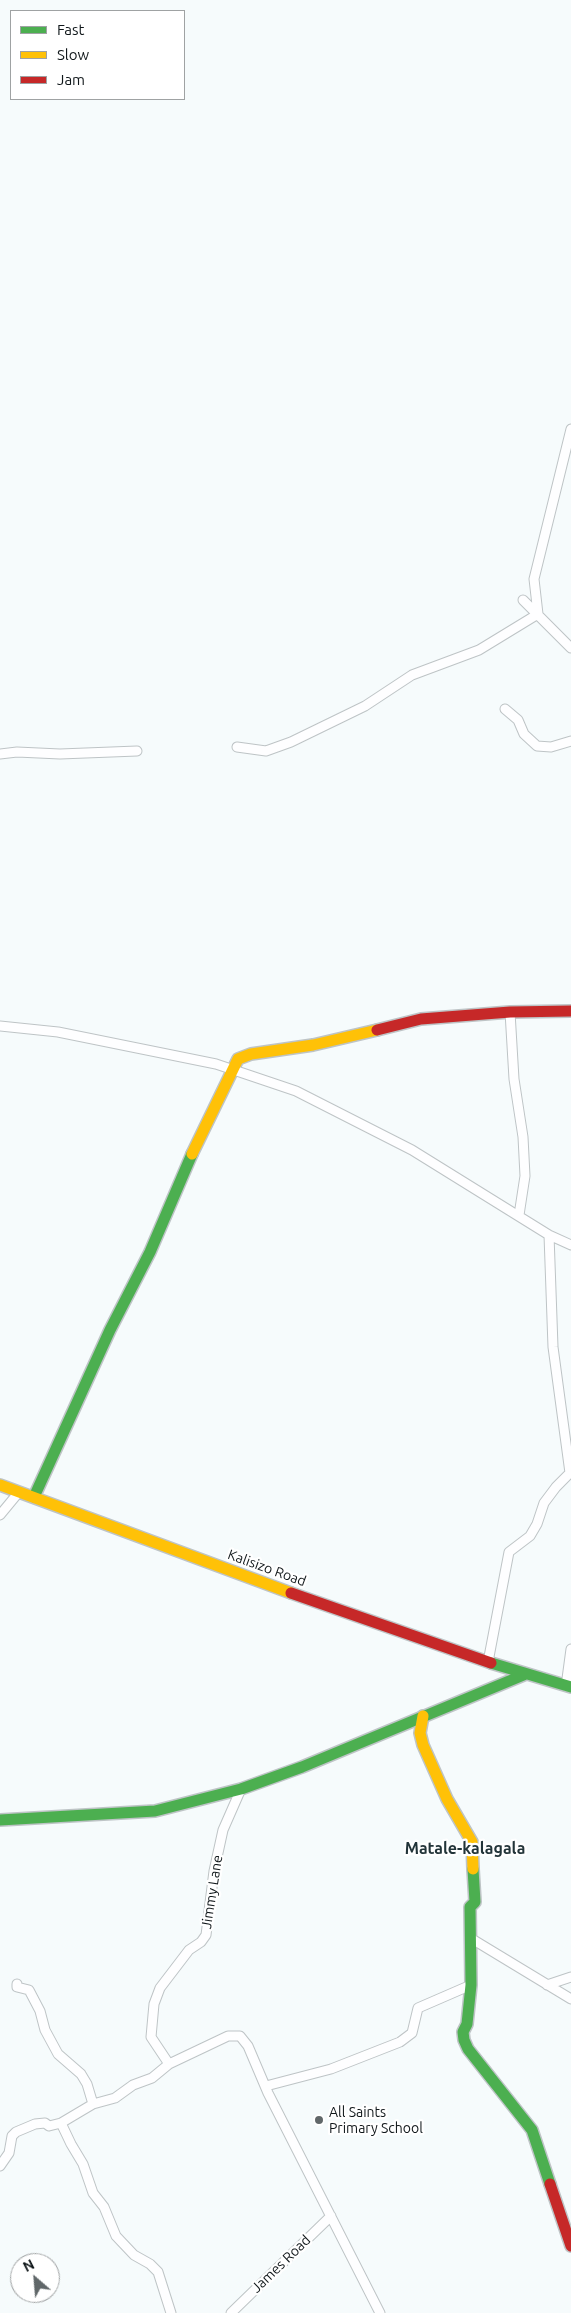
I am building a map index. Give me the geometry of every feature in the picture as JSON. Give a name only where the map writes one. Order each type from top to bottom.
[{"type":"street","points":[[538,614],[534,579],[571,429]]},
{"type":"street","points":[[523,600],[571,648]]},
{"type":"street","points":[[237,747],[266,751],[291,742],[366,706],[412,675],[479,650],[538,614]]},
{"type":"street","points":[[505,709],[518,720],[524,734],[537,746],[543,748],[551,747],[571,741]]},
{"type":"street","points":[[0,754],[17,752],[60,754],[137,751]]},
{"type":"street","points":[[34,1497],[110,1330],[150,1252],[188,1162],[238,1059],[251,1054],[313,1045],[422,1019],[510,1012],[571,1011]]},
{"type":"street","points":[[510,1012],[514,1079],[523,1137],[525,1176],[518,1215]]},
{"type":"street","points":[[0,1026],[58,1032],[216,1064],[296,1091],[412,1150],[549,1235],[571,1245]]},
{"type":"street","points":[[488,1662],[509,1552],[530,1536],[538,1524],[544,1503],[571,1474],[553,1347],[549,1235]]},
{"type":"street","name":"Kalisizo Road","points":[[0,1485],[277,1588],[488,1662],[569,1686]]},
{"type":"street","points":[[0,1515],[19,1492]]},
{"type":"street","points":[[569,1686],[571,1649]]},
{"type":"street","points":[[0,1820],[155,1811],[241,1789],[302,1767],[526,1674]]},
{"type":"street","points":[[424,1716],[420,1733],[423,1745],[447,1800],[472,1842],[475,1902],[470,1907],[472,1940],[471,1985],[467,2024],[463,2032],[464,2040],[468,2049],[532,2130],[571,2246]]},
{"type":"street","name":"Jimmy Lane","points":[[169,2064],[151,2037],[154,2004],[160,1988],[189,1950],[201,1942],[206,1934],[214,1871],[223,1830],[241,1789]]},
{"type":"street","points":[[472,1940],[571,1999]]},
{"type":"street","points":[[547,1985],[571,1977]]},
{"type":"street","points":[[17,1984],[18,1987],[29,1990],[50,2040],[58,2054],[81,2074],[93,2104]]},
{"type":"street","points":[[266,2086],[331,2069],[400,2042],[412,2033],[418,2008],[471,1985]]},
{"type":"street","points":[[0,2166],[9,2153],[12,2136],[16,2132],[35,2124],[45,2123],[48,2126],[61,2123],[93,2104],[115,2098],[133,2085],[152,2078],[169,2064],[228,2036],[240,2036],[248,2046],[266,2086],[380,2313]]},
{"type":"street","points":[[61,2123],[70,2144],[83,2164],[93,2193],[104,2207],[116,2236],[134,2255],[150,2264],[158,2272],[171,2313]]},
{"type":"street","name":"James Road","points":[[231,2313],[331,2216]]},
{"type":"traffic: fast","points":[[34,1497],[110,1330],[150,1252],[192,1154]]},
{"type":"traffic: fast","points":[[491,1663],[571,1687]]},
{"type":"traffic: fast","points":[[0,1820],[155,1811],[241,1789],[302,1767],[526,1674]]},
{"type":"traffic: fast","points":[[473,1869],[475,1902],[470,1907],[471,1985],[467,2024],[463,2032],[464,2040],[468,2049],[532,2130],[550,2184]]},
{"type":"traffic: slow","points":[[192,1154],[238,1059],[251,1054],[313,1045],[377,1030]]},
{"type":"traffic: slow","points":[[0,1485],[291,1593]]},
{"type":"traffic: slow","points":[[423,1716],[420,1733],[423,1745],[447,1799],[472,1842],[473,1869]]},
{"type":"traffic: jam","points":[[377,1030],[421,1019],[510,1012],[571,1011]]},
{"type":"traffic: jam","points":[[291,1593],[491,1663]]},
{"type":"traffic: jam","points":[[550,2184],[571,2246]]},
{"type":"place","name":"All Saints Primary School","points":[[319,2120]]},
{"type":"district","name":"Matale-kalagala","points":[[465,1849]]}]
